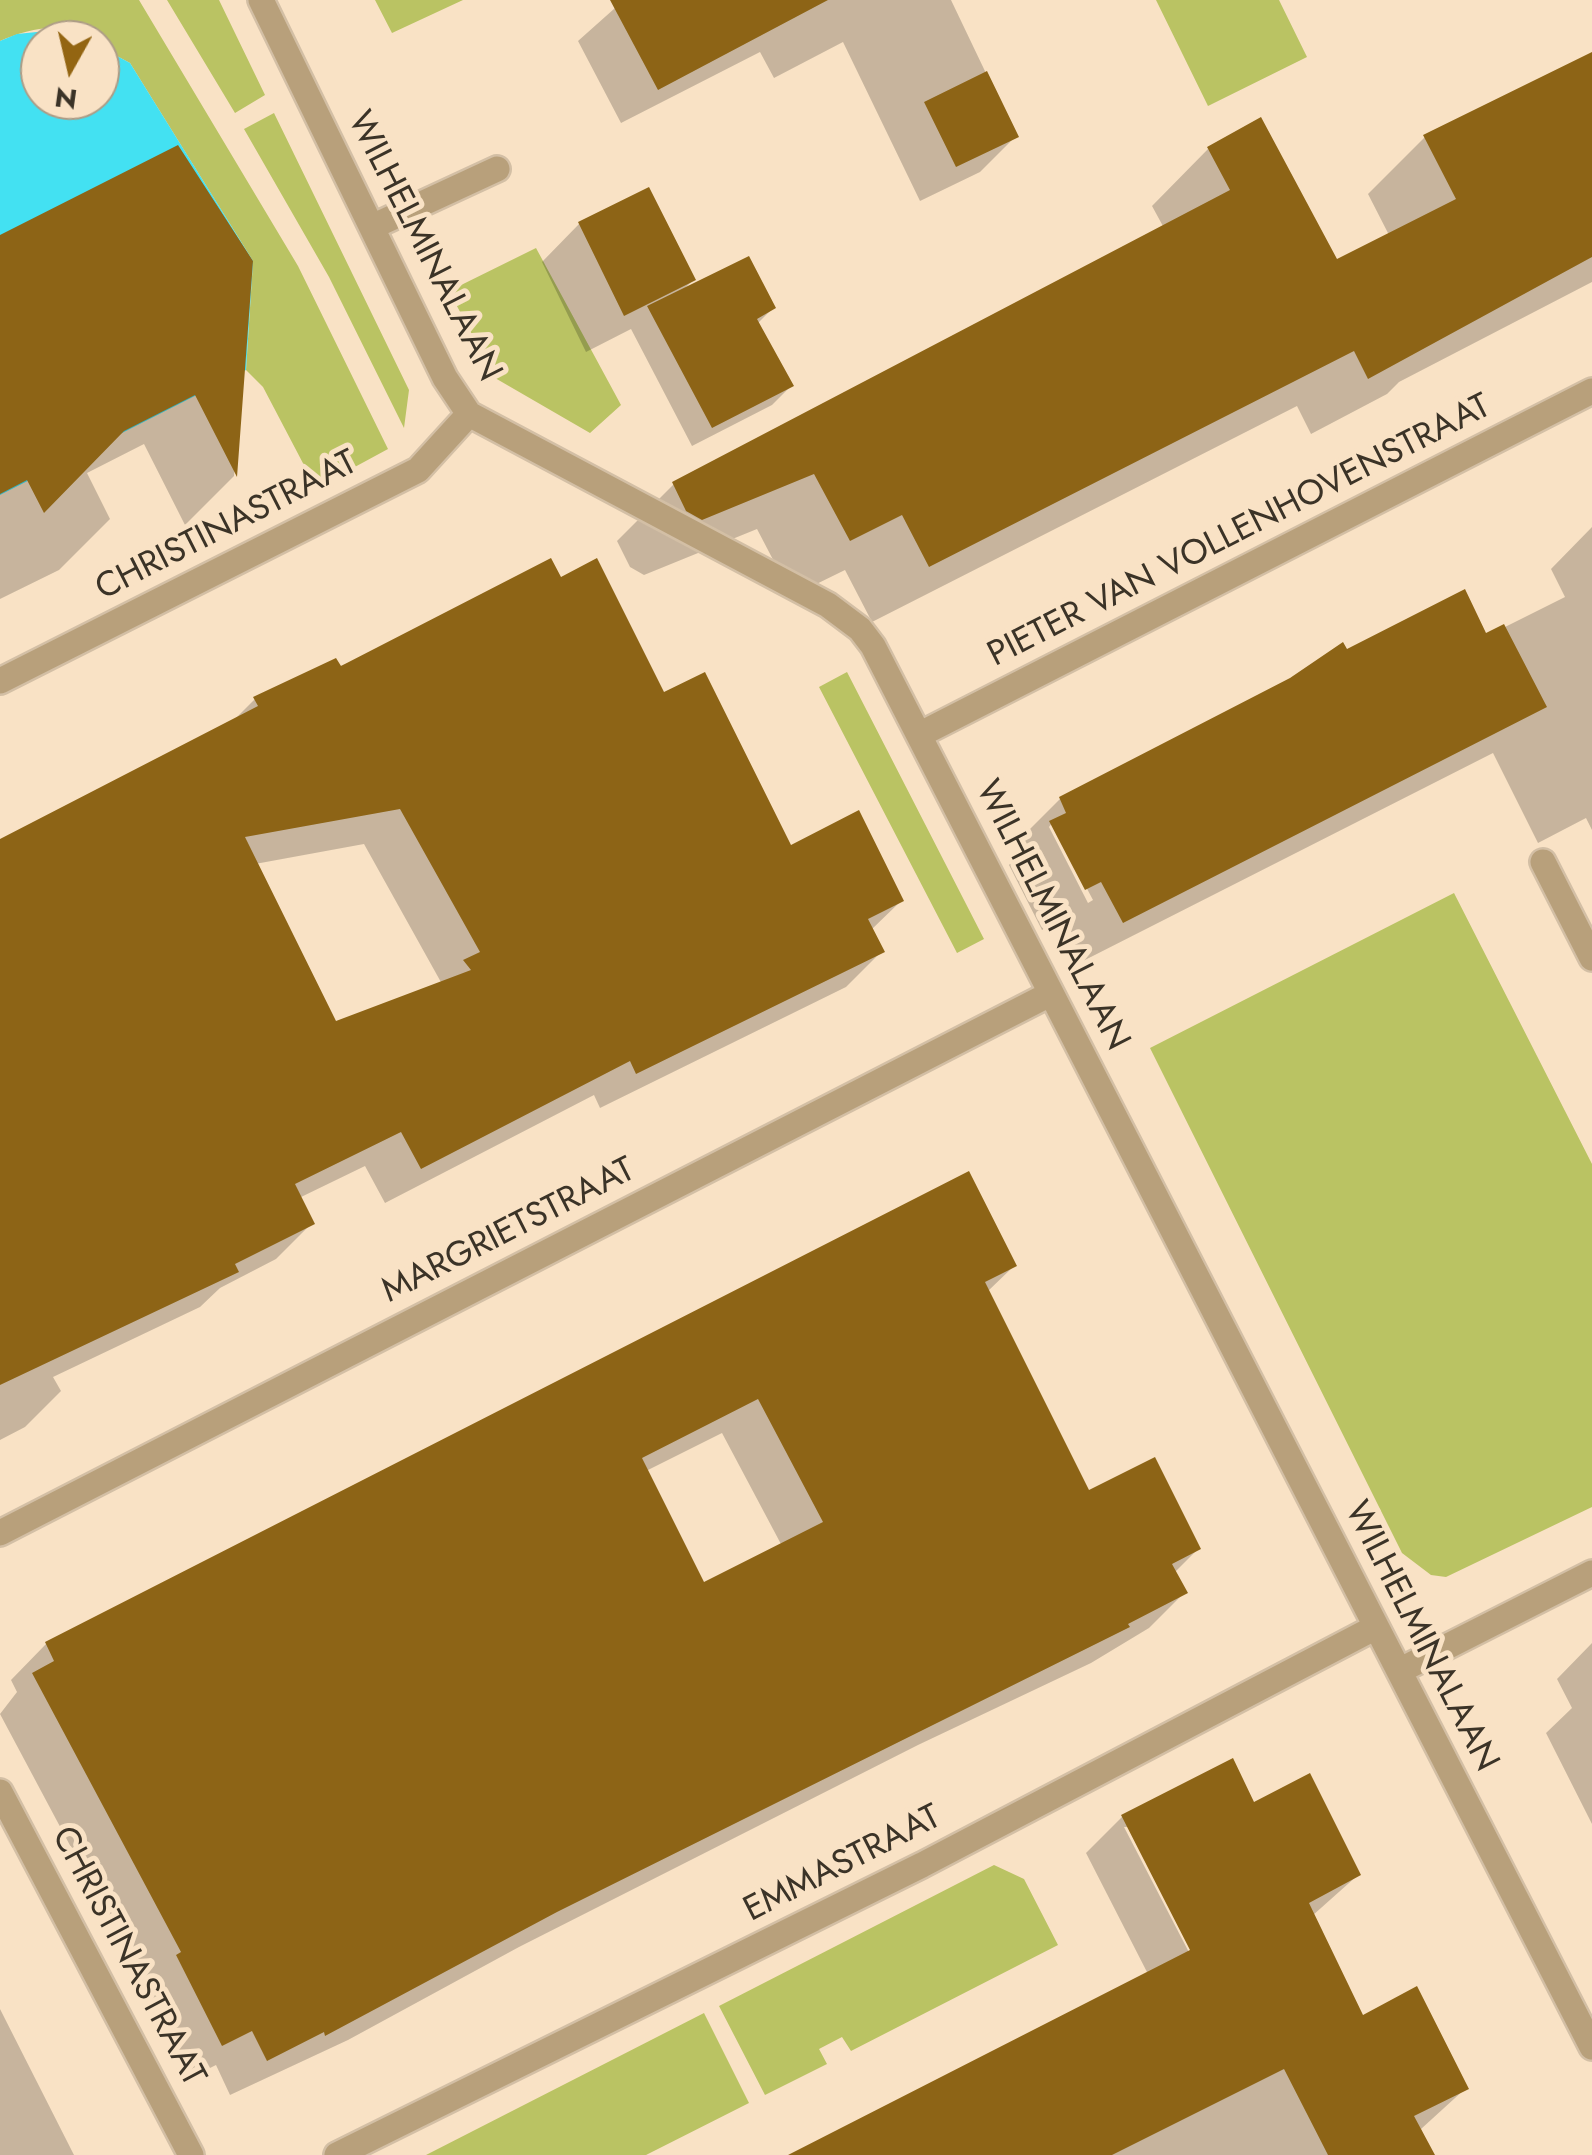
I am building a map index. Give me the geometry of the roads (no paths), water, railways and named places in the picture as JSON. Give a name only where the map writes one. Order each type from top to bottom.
[{"type":"street","name":"WILHELMINALAAN","points":[[261,0],[446,378],[469,414],[846,616],[873,646],[1592,2047]]},
{"type":"street","points":[[374,226],[498,170]]},
{"type":"street","name":"PIETER VAN VOLLENHOVENSTRAAT","points":[[919,734],[1592,391]]},
{"type":"street","name":"CHRISTINASTRAAT","points":[[0,681],[418,470],[469,414]]},
{"type":"street","points":[[1542,862],[1592,958]]},
{"type":"street","name":"MARGRIETSTRAAT","points":[[0,1533],[1050,994]]},
{"type":"street","points":[[1399,1670],[1592,1573]]},
{"type":"street","name":"EMMASTRAAT","points":[[336,2155],[922,1864],[1376,1627]]},
{"type":"street","name":"CHRISTINASTRAAT","points":[[0,1792],[191,2155]]},
{"type":"water","points":[[20,34],[20,120],[120,120],[120,58],[130,63],[253,261],[246,370],[0,495],[0,41]]}]
